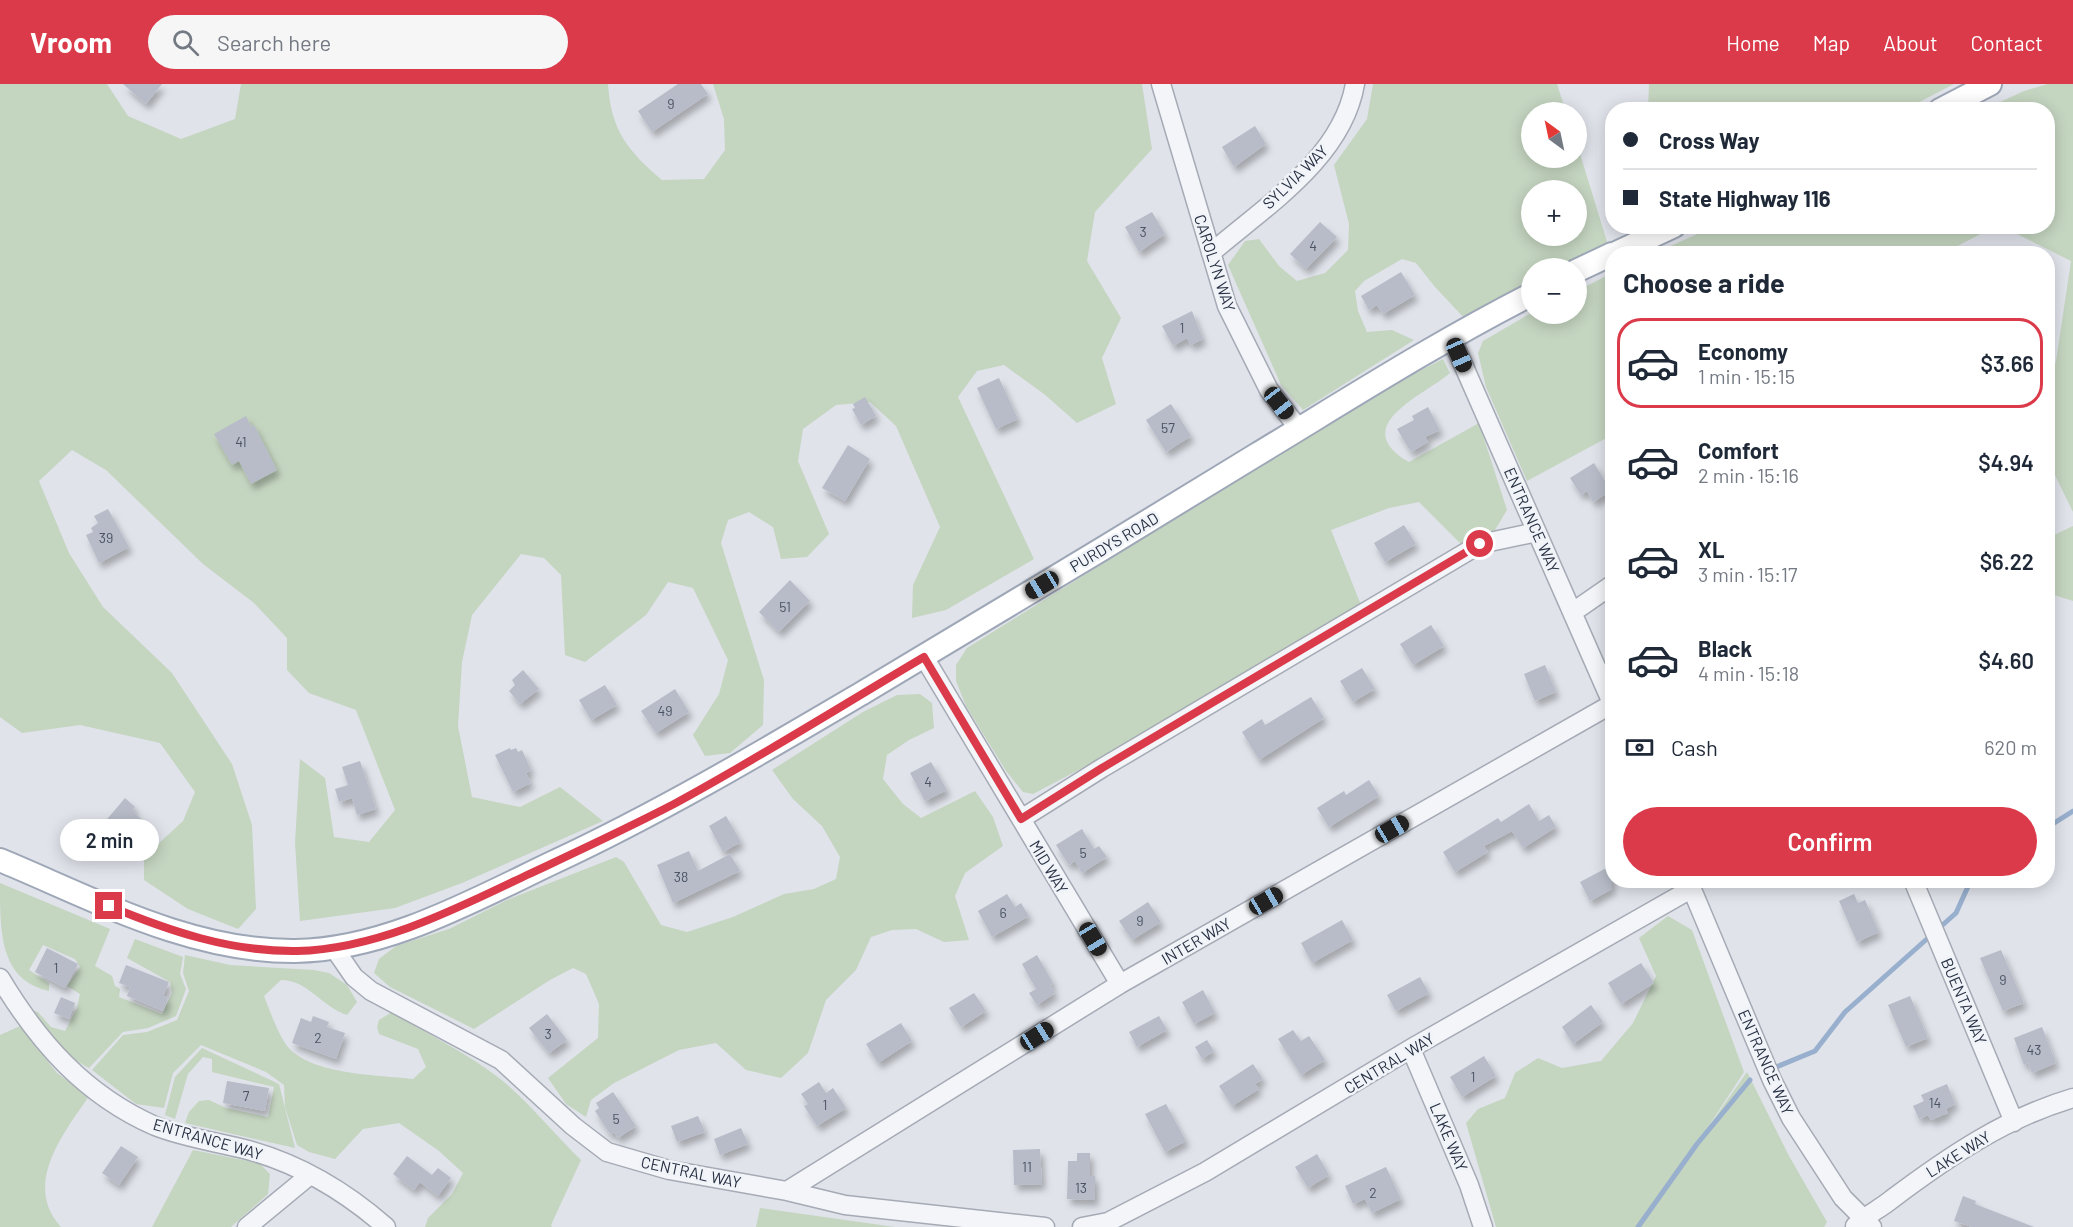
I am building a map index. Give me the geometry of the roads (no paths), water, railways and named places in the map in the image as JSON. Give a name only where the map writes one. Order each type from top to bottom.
[{"type":"main road","points":[[1955,102],[1990,84]]},
{"type":"main road","points":[[1630,246],[1657,234]]},
{"type":"main road","points":[[1587,266],[1605,258]]},
{"type":"main road","name":"PURDYS ROAD","points":[[0,860],[135,917],[194,937],[263,950],[334,948],[416,924],[622,830],[699,789],[924,657],[1394,369],[1521,300]]},
{"type":"street","name":"CAROLYN WAY","points":[[1161,84],[1227,306],[1269,390],[1299,429]]},
{"type":"street","name":"SYLVIA WAY","points":[[1211,254],[1298,178],[1331,143],[1352,99],[1354,84]]},
{"type":"street","name":"ENTRANCE WAY","points":[[1451,337],[1605,687]]},
{"type":"street","points":[[1021,819],[1102,768],[1480,544],[1537,532]]},
{"type":"street","points":[[1573,612],[1605,590]]},
{"type":"street","name":"MID WAY","points":[[924,657],[1120,984]]},
{"type":"street","name":"INTER WAY","points":[[787,1191],[1120,984],[1605,707]]},
{"type":"street","name":"CENTRAL WAY","points":[[1082,1227],[1108,1222],[1205,1172],[1683,888]]},
{"type":"street","name":"ENTRANCE WAY","points":[[1692,888],[1772,1080],[1791,1118],[1843,1198],[1863,1224]]},
{"type":"street","name":"BUENTA WAY","points":[[1916,888],[2014,1122]]},
{"type":"street","name":"CENTRAL WAY","points":[[334,948],[354,977],[371,990],[501,1060],[573,1126],[607,1152],[669,1170],[787,1191],[845,1205],[1045,1227]]},
{"type":"street","name":"ENTRANCE WAY","points":[[0,978],[45,1046],[68,1069],[127,1112],[175,1133],[249,1151],[310,1175],[366,1209],[386,1227]]},
{"type":"street","name":"LAKE WAY","points":[[1411,1049],[1470,1185],[1483,1227]]},
{"type":"street","name":"LAKE WAY","points":[[1863,1224],[1949,1156],[2052,1104],[2073,1098]]},
{"type":"street","points":[[247,1227],[310,1175]]},
{"type":"waterway","points":[[2055,823],[2073,811]]},
{"type":"waterway","points":[[1776,1067],[1815,1051],[1845,1012],[1956,913],[1967,888]]},
{"type":"waterway","points":[[1638,1227],[1697,1144],[1750,1080]]}]
